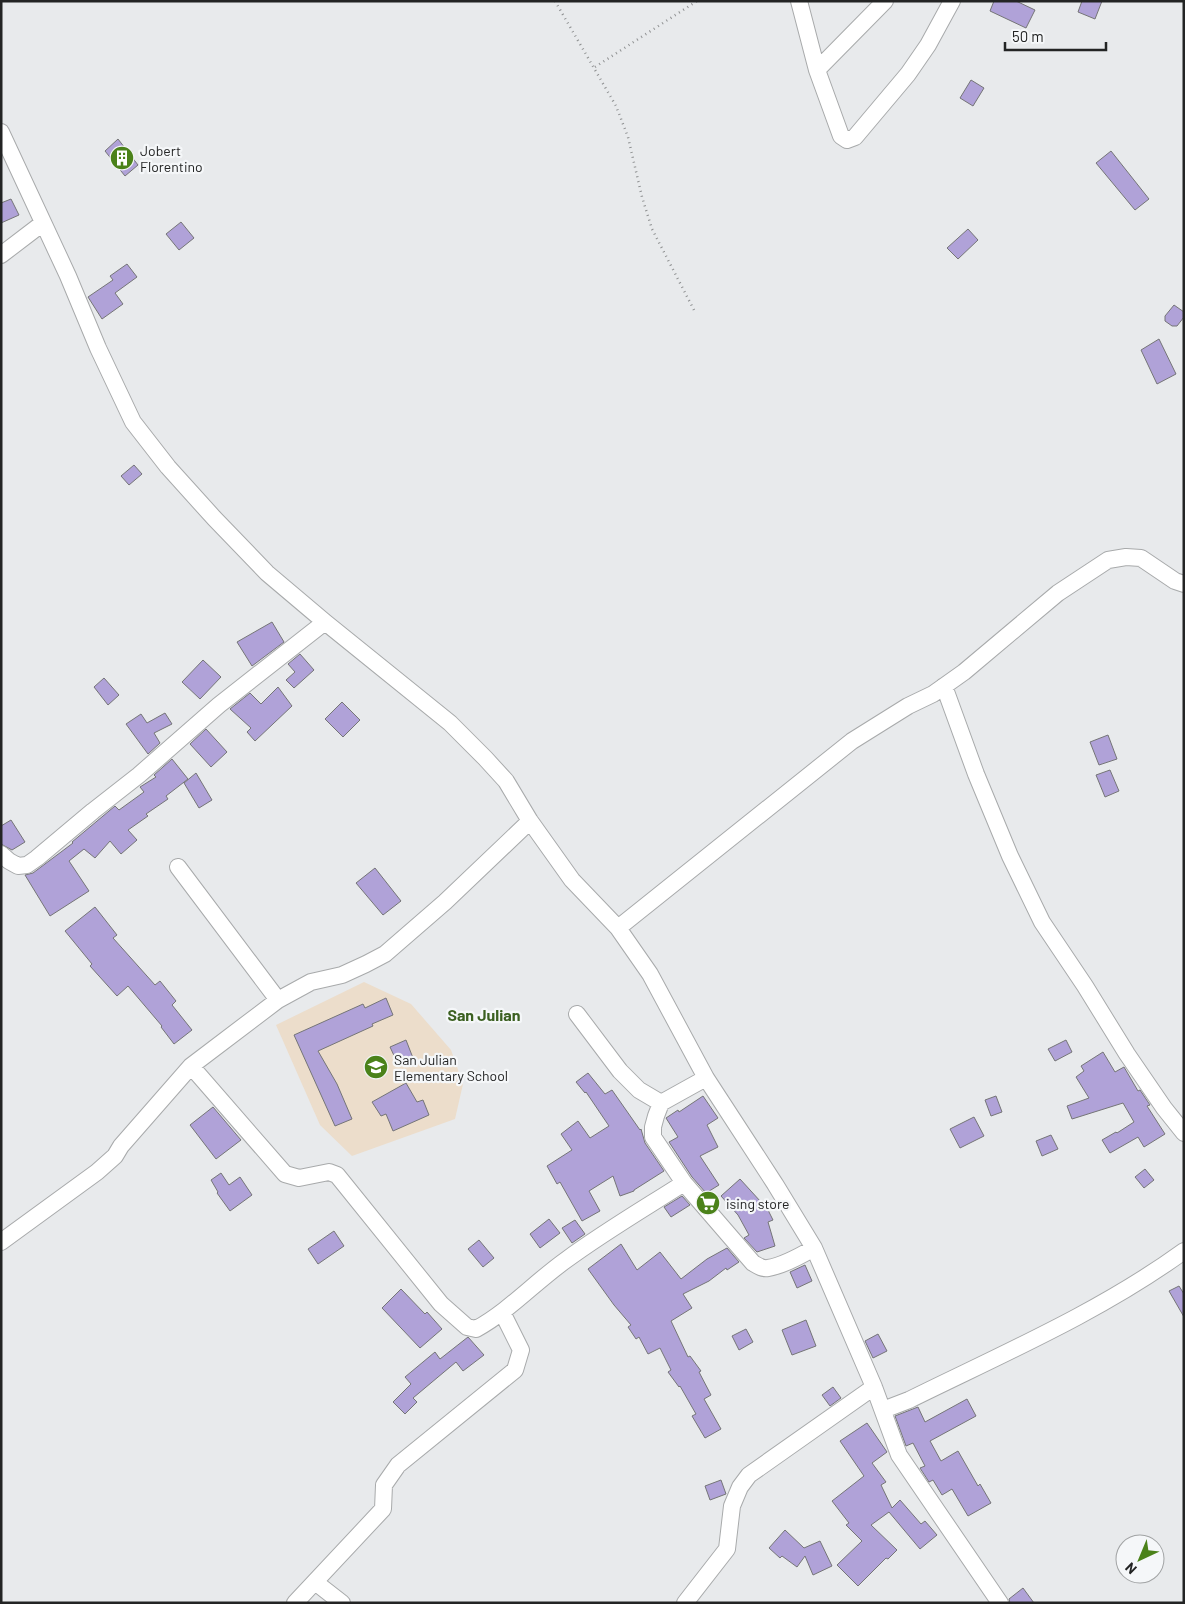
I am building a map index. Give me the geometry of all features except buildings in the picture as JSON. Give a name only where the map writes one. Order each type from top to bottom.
[{"type":"street","points":[[799,1],[818,70],[841,136],[847,140],[855,137],[908,74],[928,45],[952,1]]},
{"type":"street","points":[[818,70],[885,1]]},
{"type":"street","points":[[1,132],[133,422],[168,467],[267,573],[450,723],[485,758],[506,781],[530,821],[572,880],[618,928],[650,974],[706,1078],[814,1248],[874,1386],[899,1456],[1000,1603]]},
{"type":"street","points":[[1,255],[43,223]]},
{"type":"street","points":[[618,928],[852,741],[964,672],[1058,593],[1108,560],[1126,556],[1141,558],[1184,584]]},
{"type":"street","points":[[1,854],[18,866],[26,865],[37,858],[139,775],[219,705],[325,622]]},
{"type":"street","points":[[944,686],[976,774],[1010,856],[1042,922],[1086,986],[1126,1054],[1184,1133]]},
{"type":"street","points":[[1,1242],[73,1190],[115,1156],[191,1066],[278,1000],[311,982],[342,975],[385,954],[445,902],[530,821]]},
{"type":"street","points":[[178,868],[278,1000]]},
{"type":"street","points":[[577,1014],[620,1071],[639,1090],[661,1103]]},
{"type":"street","points":[[191,1066],[285,1174],[290,1177],[299,1178],[329,1172],[337,1175],[441,1304],[467,1327],[476,1329],[502,1312],[565,1261],[608,1230],[684,1183]]},
{"type":"street","points":[[706,1078],[661,1103],[656,1116],[653,1137],[684,1183],[753,1263],[762,1268],[769,1268],[798,1257],[814,1248]]},
{"type":"street","points":[[883,1410],[910,1400],[1103,1303],[1167,1264],[1184,1251]]},
{"type":"street","points":[[295,1603],[383,1509],[384,1485],[398,1465],[515,1370],[521,1350],[502,1312]]},
{"type":"street","points":[[685,1603],[727,1549],[732,1506],[740,1487],[749,1475],[874,1386]]},
{"type":"street","points":[[316,1582],[342,1603]]},
{"type":"path","points":[[556,1],[616,106],[628,137],[642,197],[652,228],[694,312]]},
{"type":"path","points":[[595,67],[697,1]]},
{"type":"shaded area","name":"San Julian Elementary School","points":[[364,982],[411,1004],[451,1050],[463,1084],[455,1119],[352,1156],[320,1125],[276,1025]]},
{"type":"place","name":"Jobert Florentino","points":[[122,158]]},
{"type":"place","name":"San Julian Elementary School","points":[[376,1067]]},
{"type":"place","name":"ising store","points":[[708,1203]]},
{"type":"district","name":"San Julian","points":[[484,1014]]}]
